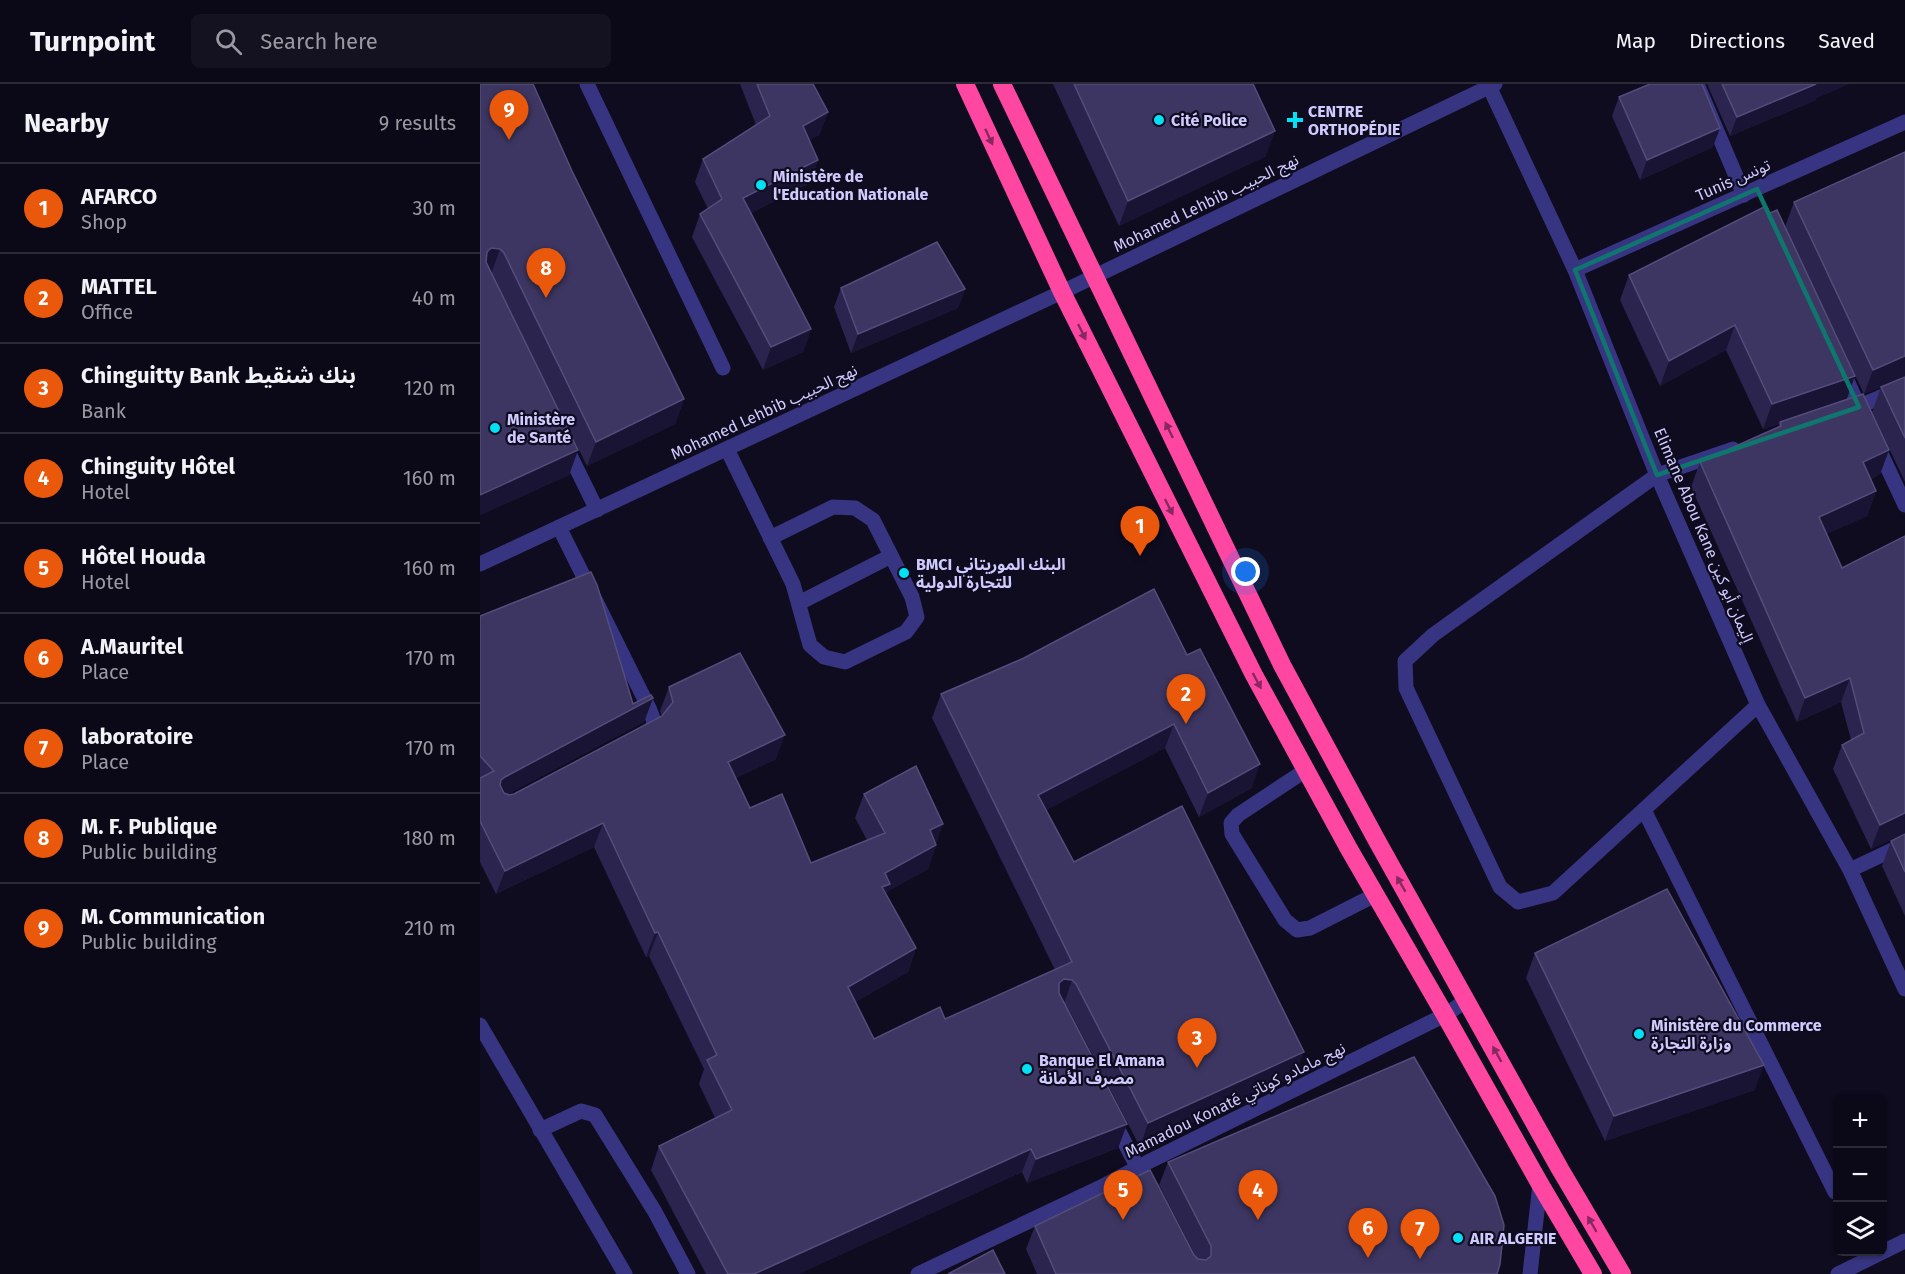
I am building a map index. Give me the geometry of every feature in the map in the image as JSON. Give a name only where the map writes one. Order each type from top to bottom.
[{"type":"highway","points":[[965,84],[1062,292],[1254,675],[1375,894],[1593,1274]]},
{"type":"highway","points":[[1002,84],[1282,665],[1560,1169],[1622,1274]]},
{"type":"street","points":[[587,84],[723,368]]},
{"type":"street","points":[[1697,84],[1754,195]]},
{"type":"street","name":"Mohamed Lehbib نهج الحبيب","points":[[480,564],[1062,292],[1490,85]]},
{"type":"street","name":"Elimane Abou Kane إليمان أبو كين","points":[[1490,85],[1575,270],[1657,475],[1758,705],[1899,962],[1905,989]]},
{"type":"street","name":"Tunis تونس","points":[[1575,270],[1754,195],[1905,122]]},
{"type":"street","points":[[1835,355],[1905,506]]},
{"type":"street","points":[[1837,414],[1905,387]]},
{"type":"street","points":[[556,427],[597,510]]},
{"type":"street","points":[[1747,445],[1657,475],[1433,635],[1405,661],[1406,688],[1500,887],[1518,902],[1553,893],[1758,705]]},
{"type":"street","points":[[727,449],[770,538],[793,584],[810,645],[824,657],[845,662],[906,632],[917,617],[912,597],[873,520],[855,507],[833,507],[770,538]]},
{"type":"street","points":[[559,527],[650,708],[655,724],[649,731],[628,742]]},
{"type":"street","points":[[799,603],[891,556]]},
{"type":"street","points":[[1306,770],[1238,815],[1231,823],[1232,834],[1285,921],[1297,930],[1310,928],[1375,894]]},
{"type":"street","points":[[1644,810],[1833,1188]]},
{"type":"street","points":[[1850,870],[1905,844]]},
{"type":"street","name":"Mamadou Konaté نهج مامادو كوناتي","points":[[918,1274],[1101,1187],[1445,1015],[1467,1000]]},
{"type":"street","points":[[480,1025],[625,1274]]},
{"type":"street","points":[[1106,1105],[1148,1187]]},
{"type":"street","points":[[540,1130],[581,1111],[595,1114],[655,1212],[688,1274]]},
{"type":"street","points":[[1530,1274],[1540,1184]]},
{"type":"street","points":[[1838,1274],[1905,1241]]},
{"type":"highlighted area","points":[[1757,189],[1859,407],[1657,475],[1575,270]]},
{"type":"building","points":[[480,84],[533,84],[572,171],[684,399],[596,442],[504,253],[500,249],[491,248],[487,252],[486,262],[578,450],[480,495]]},
{"type":"building","points":[[757,84],[813,84],[828,112],[803,126],[818,160],[743,198],[811,329],[771,347],[700,214],[722,199],[703,159],[770,116]]},
{"type":"building","name":"Cité Police","points":[[1074,84],[1253,84],[1275,131],[1128,201]]},
{"type":"building","points":[[1650,84],[1702,84],[1720,128],[1647,160],[1619,97]]},
{"type":"building","points":[[1722,84],[1816,84],[1737,117]]},
{"type":"building","points":[[1905,152],[1905,356],[1873,370],[1794,202]]},
{"type":"building","points":[[1766,206],[1770,213],[1777,210],[1855,376],[1772,404],[1735,325],[1669,361],[1629,275]]},
{"type":"building","points":[[937,242],[965,289],[858,334],[841,288]]},
{"type":"building","points":[[1905,377],[1905,438],[1881,387]]},
{"type":"building","points":[[1863,394],[1889,450],[1863,462],[1876,491],[1819,517],[1842,568],[1905,536],[1905,813],[1880,825],[1842,745],[1864,733],[1850,678],[1805,698],[1700,462],[1781,426],[1780,422]]},
{"type":"building","points":[[591,572],[633,704],[651,695],[653,698],[505,777],[501,780],[500,785],[504,793],[514,794],[662,716],[673,702],[669,687],[740,653],[785,735],[728,762],[750,808],[782,794],[811,863],[885,833],[864,794],[916,766],[943,824],[930,830],[936,845],[885,873],[890,884],[882,887],[916,948],[848,987],[874,1039],[940,1007],[945,1019],[1072,962],[941,694],[1024,658],[1154,589],[1187,655],[1200,649],[1260,764],[1208,793],[1174,724],[1038,795],[1074,862],[1182,806],[1304,1052],[1148,1123],[1076,984],[1072,980],[1064,979],[1059,983],[1059,993],[1127,1124],[1036,1159],[1031,1149],[754,1274],[728,1274],[659,1146],[732,1110],[707,1060],[717,1055],[658,932],[655,933],[603,823],[505,871],[480,821],[480,778],[494,771],[480,756],[480,616]]},
{"type":"building","points":[[1905,834],[1905,872],[1891,841]]},
{"type":"building","name":"Ministère du Commerce وزارة التجارة","points":[[1667,889],[1764,1065],[1614,1116],[1535,953]]},
{"type":"building","points":[[1414,1057],[1495,1196],[1504,1225],[1497,1274],[1056,1274],[1035,1226],[1150,1170],[1194,1255],[1198,1259],[1206,1260],[1211,1256],[1211,1246],[1168,1162]]},
{"type":"building","points":[[993,1250],[1005,1274],[948,1274]]},
{"type":"place","name":"Cité Police","points":[[1159,120]]},
{"type":"place","name":"CENTRE ORTHOPÉDIE","points":[[1295,120]]},
{"type":"place","name":"M. Communication","points":[[509,140]]},
{"type":"place","name":"Ministère de l'Education Nationale","points":[[761,185]]},
{"type":"place","name":"M. F. Publique","points":[[546,298]]},
{"type":"place","name":"Ministère de Santé","points":[[495,428]]},
{"type":"place","name":"AFARCO","points":[[1140,556]]},
{"type":"place","name":"BMCI البنك الموريتاني للتجارة الدولية","points":[[904,573]]},
{"type":"place","name":"MATTEL","points":[[1186,724]]},
{"type":"place","name":"Ministère du Commerce وزارة التجارة","points":[[1639,1034]]},
{"type":"place","name":"Chinguitty Bank بنك شنقيط","points":[[1197,1068]]},
{"type":"place","name":"Banque El Amana مصرف الأمانة","points":[[1027,1069]]},
{"type":"place","name":"Hôtel Houda","points":[[1123,1220]]},
{"type":"place","name":"Chinguity Hôtel","points":[[1258,1220]]},
{"type":"place","name":"AIR ALGERIE","points":[[1458,1238]]},
{"type":"place","name":"A.Mauritel","points":[[1368,1258]]},
{"type":"place","name":"laboratoire","points":[[1420,1259]]}]
